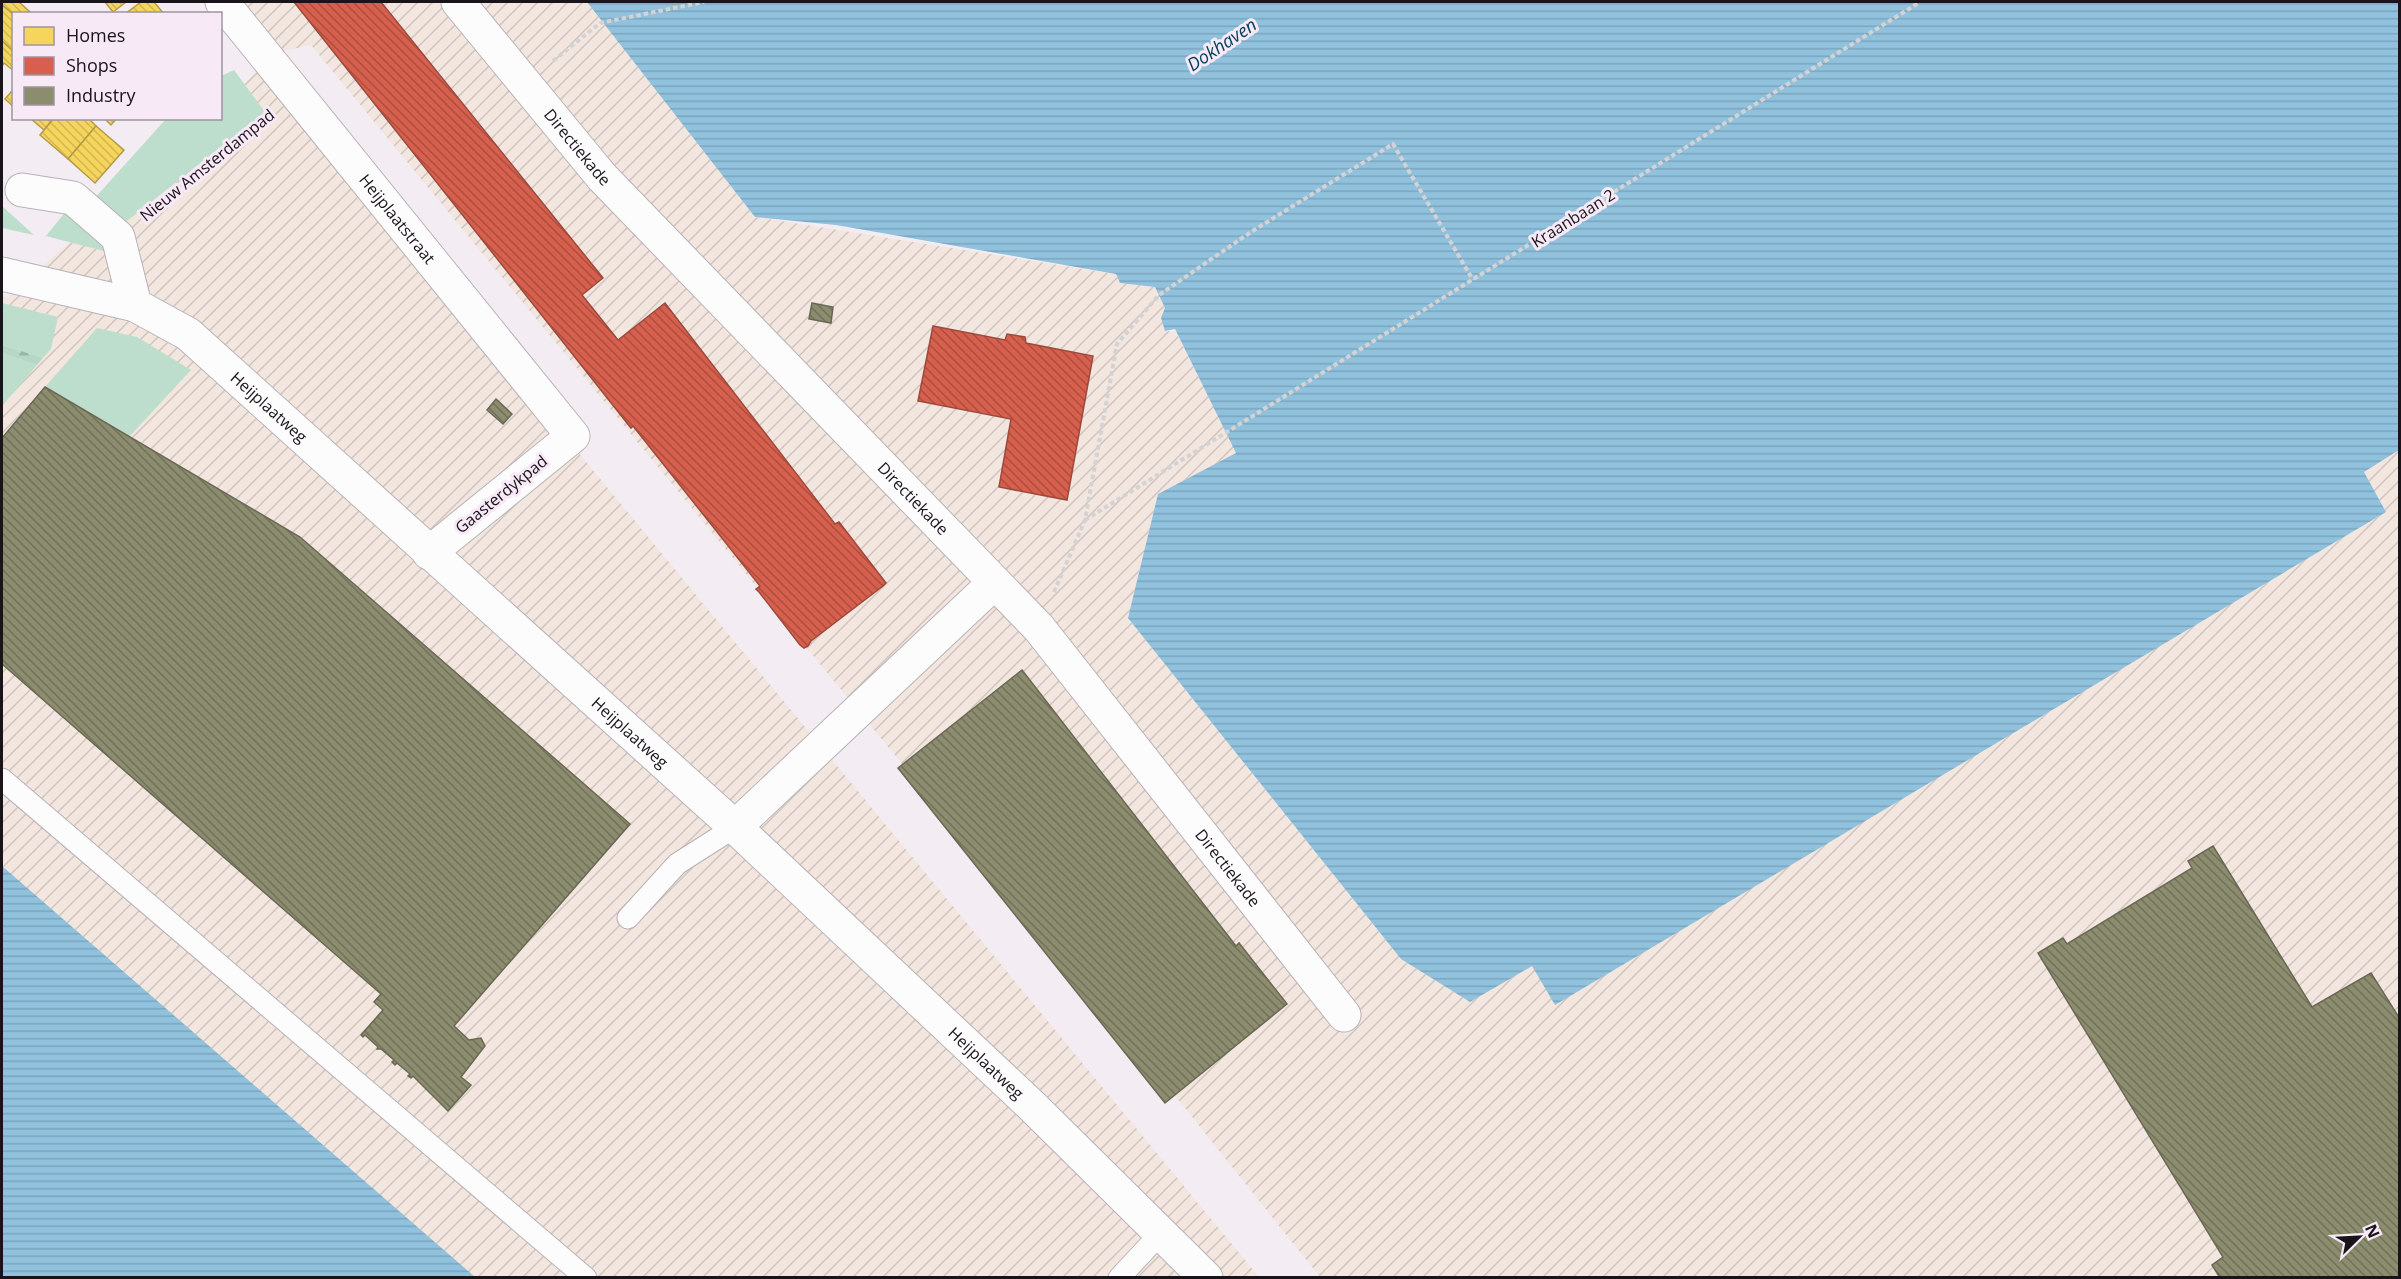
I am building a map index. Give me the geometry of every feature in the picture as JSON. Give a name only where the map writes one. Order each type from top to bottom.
[{"type":"street","name":"Heijplaatstraat","points":[[222,2],[573,436]]},
{"type":"street","name":"Directiekade","points":[[458,2],[602,177],[1039,627],[1344,1015]]},
{"type":"street","points":[[22,190],[73,198],[118,237],[135,305]]},
{"type":"street","name":"Heijplaatweg","points":[[2,274],[135,305],[188,334],[735,827],[1032,1106],[1206,1278]]},
{"type":"street","name":"Gaasterdykpad","points":[[429,553],[573,436]]},
{"type":"street","points":[[735,827],[994,583]]},
{"type":"lane","points":[[2,779],[586,1278]]},
{"type":"lane","points":[[628,918],[677,864],[735,827]]},
{"type":"lane","points":[[1119,1278],[1161,1233]]},
{"type":"path","points":[[525,84],[600,23],[704,2]]},
{"type":"path","name":"Kraanbaan 2","points":[[1085,520],[1920,2]]},
{"type":"path","name":"Nieuw Amsterdampad","points":[[118,237],[296,93]]},
{"type":"path","points":[[1039,627],[1085,520],[1117,344],[1159,296],[1251,232],[1393,144],[1473,280]]},
{"type":"shaded area","points":[[234,2],[588,2],[755,217],[1116,274],[1120,283],[1155,287],[1165,308],[1165,331],[1176,332],[1237,453],[1158,494],[1128,618],[1401,959],[1470,1002],[1532,965],[1555,1004],[2386,512],[2364,472],[2399,450],[2399,1277],[1320,1277],[1185,1108],[311,45],[274,53]]},
{"type":"shaded area","points":[[261,68],[1259,1277],[314,1277],[2,1019],[2,297],[8,298],[204,120],[222,120],[222,104]]},
{"type":"green space","points":[[234,70],[265,112],[122,225],[92,201],[165,120],[222,120],[222,76]]},
{"type":"green space","points":[[2,206],[34,235],[2,228]]},
{"type":"green space","points":[[66,211],[115,254],[46,236]]},
{"type":"green space","points":[[2,303],[58,317],[51,349],[43,358],[2,345]]},
{"type":"green space","points":[[97,328],[137,337],[191,370],[129,437],[45,387]]},
{"type":"green space","points":[[2,345],[43,358],[37,365],[2,353]]},
{"type":"green space","points":[[2,353],[37,365],[2,406]]},
{"type":"water","name":"Dokhaven","points":[[587,2],[2399,2],[2399,450],[2364,472],[2386,512],[1555,1005],[1532,966],[1470,1002],[1401,959],[1128,618],[1158,494],[1236,453],[1175,329],[1165,331],[1161,318],[1165,308],[1155,287],[1120,283],[1116,274],[836,225],[755,217]]},
{"type":"water","points":[[2,866],[475,1277],[2,1277]]},
{"type":"building: Homes","points":[[2,2],[19,2],[30,12],[12,13],[2,5]]},
{"type":"building: Homes","points":[[105,2],[126,2],[113,12]]},
{"type":"building: Homes","points":[[141,2],[154,2],[162,12],[128,12]]},
{"type":"building: Homes","points":[[2,5],[12,13],[12,50],[2,41]]},
{"type":"building: Homes","points":[[2,41],[12,50],[12,69],[4,63],[2,66]]},
{"type":"building: Homes","points":[[12,91],[12,105],[5,99]]},
{"type":"building: Homes","points":[[32,120],[52,120],[44,130]]},
{"type":"building: Homes","points":[[52,120],[90,120],[96,126],[68,159],[40,135]]},
{"type":"building: Homes","points":[[106,120],[115,120],[111,125]]},
{"type":"building: Homes","points":[[96,126],[124,150],[95,183],[68,159]]},
{"type":"building: Shops","points":[[294,2],[381,2],[603,278],[582,295],[618,340],[665,303],[835,524],[839,522],[886,583],[811,641],[808,646],[804,648],[800,645],[756,589],[760,586],[633,426],[631,428]]},
{"type":"building: Shops","points":[[933,326],[1005,340],[1007,334],[1025,337],[1026,343],[1093,356],[1067,500],[999,487],[1011,419],[918,401]]},
{"type":"building: Industry","points":[[812,303],[833,307],[831,323],[809,319]]},
{"type":"building: Industry","points":[[45,387],[300,537],[630,824],[454,1026],[469,1040],[481,1038],[485,1046],[461,1077],[471,1085],[448,1111],[413,1076],[411,1078],[408,1076],[410,1074],[397,1063],[395,1065],[392,1062],[394,1060],[381,1049],[377,1049],[378,1047],[365,1035],[363,1037],[361,1035],[383,1010],[374,1002],[381,994],[2,664],[2,438]]},
{"type":"building: Industry","points":[[496,399],[512,414],[503,424],[487,410]]},
{"type":"building: Industry","points":[[1022,670],[1236,946],[1239,943],[1287,1004],[1165,1103],[898,768]]},
{"type":"building: Industry","points":[[2213,846],[2312,1007],[2371,973],[2400,1019],[2400,1278],[2220,1278],[2212,1265],[2223,1257],[2038,953],[2063,938],[2067,944],[2192,868],[2188,861]]}]
